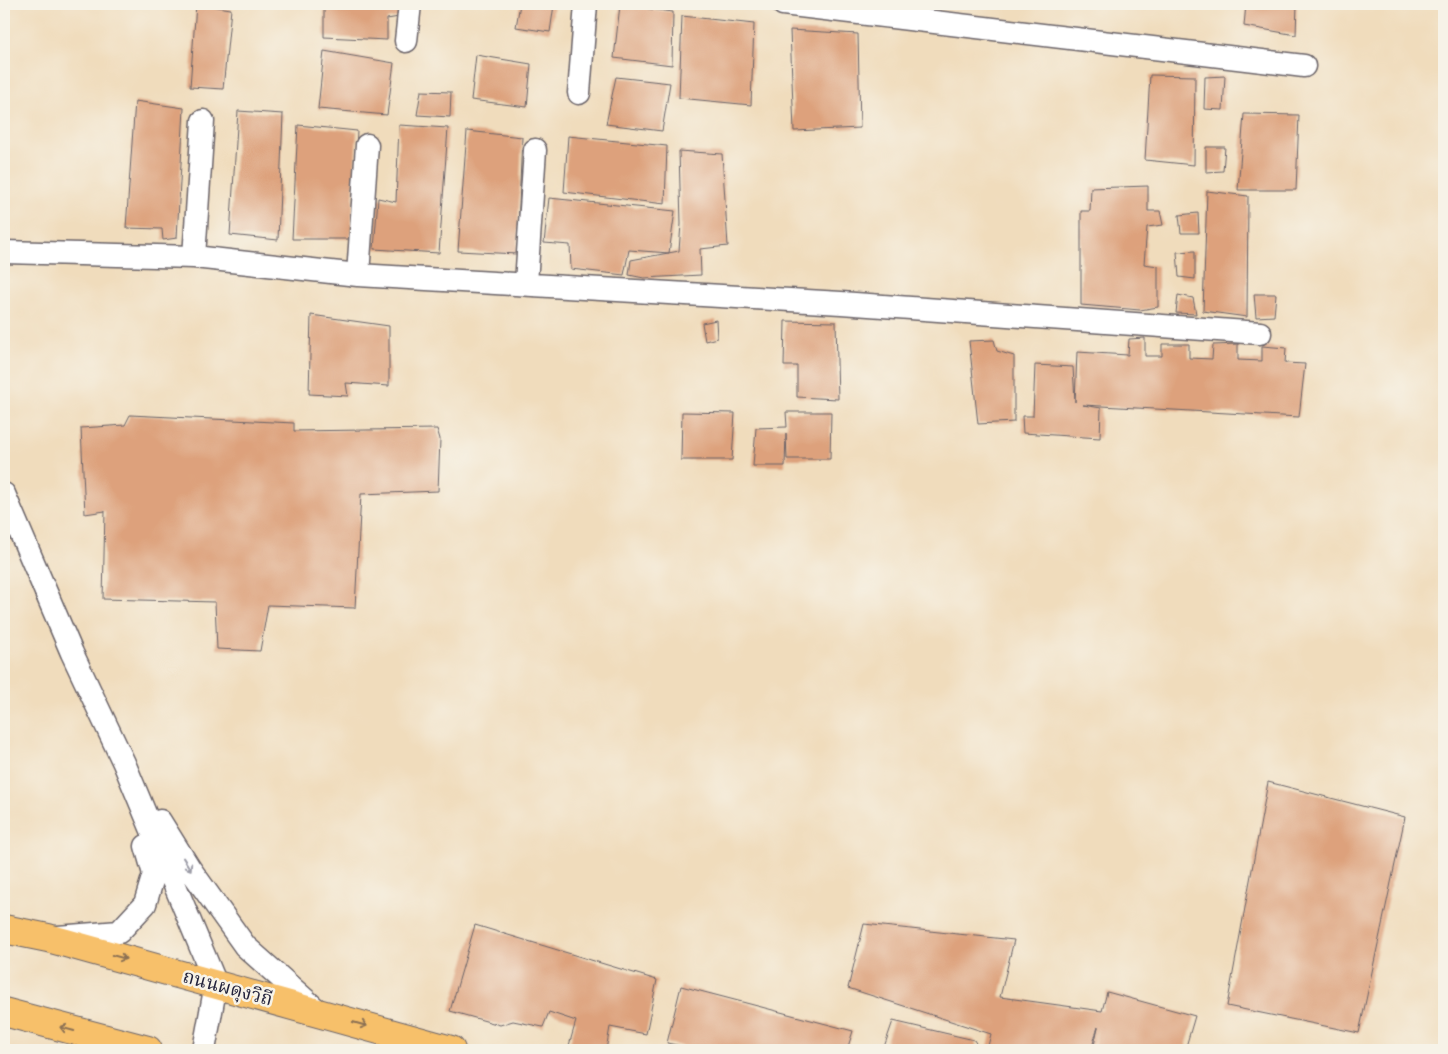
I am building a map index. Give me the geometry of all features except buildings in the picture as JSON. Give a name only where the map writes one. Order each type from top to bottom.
[{"type":"main road","name":"ถนนผดุงวิถี","points":[[4,929],[48,938],[451,1050]]},
{"type":"main road","points":[[4,1012],[148,1050]]},
{"type":"street","points":[[406,41],[410,4]]},
{"type":"street","points":[[579,93],[586,4]]},
{"type":"street","points":[[783,4],[1304,66]]},
{"type":"street","points":[[194,256],[203,121]]},
{"type":"street","points":[[358,275],[367,145]]},
{"type":"street","points":[[526,283],[535,150]]},
{"type":"street","points":[[4,252],[194,256],[358,275],[526,283],[841,303],[1260,333]]},
{"type":"street","points":[[4,494],[72,653],[124,763],[216,984],[204,1050]]},
{"type":"street","points":[[48,938],[119,932],[145,904],[154,874],[124,763]]},
{"type":"street","points":[[124,763],[190,869],[245,946],[319,1012]]}]
